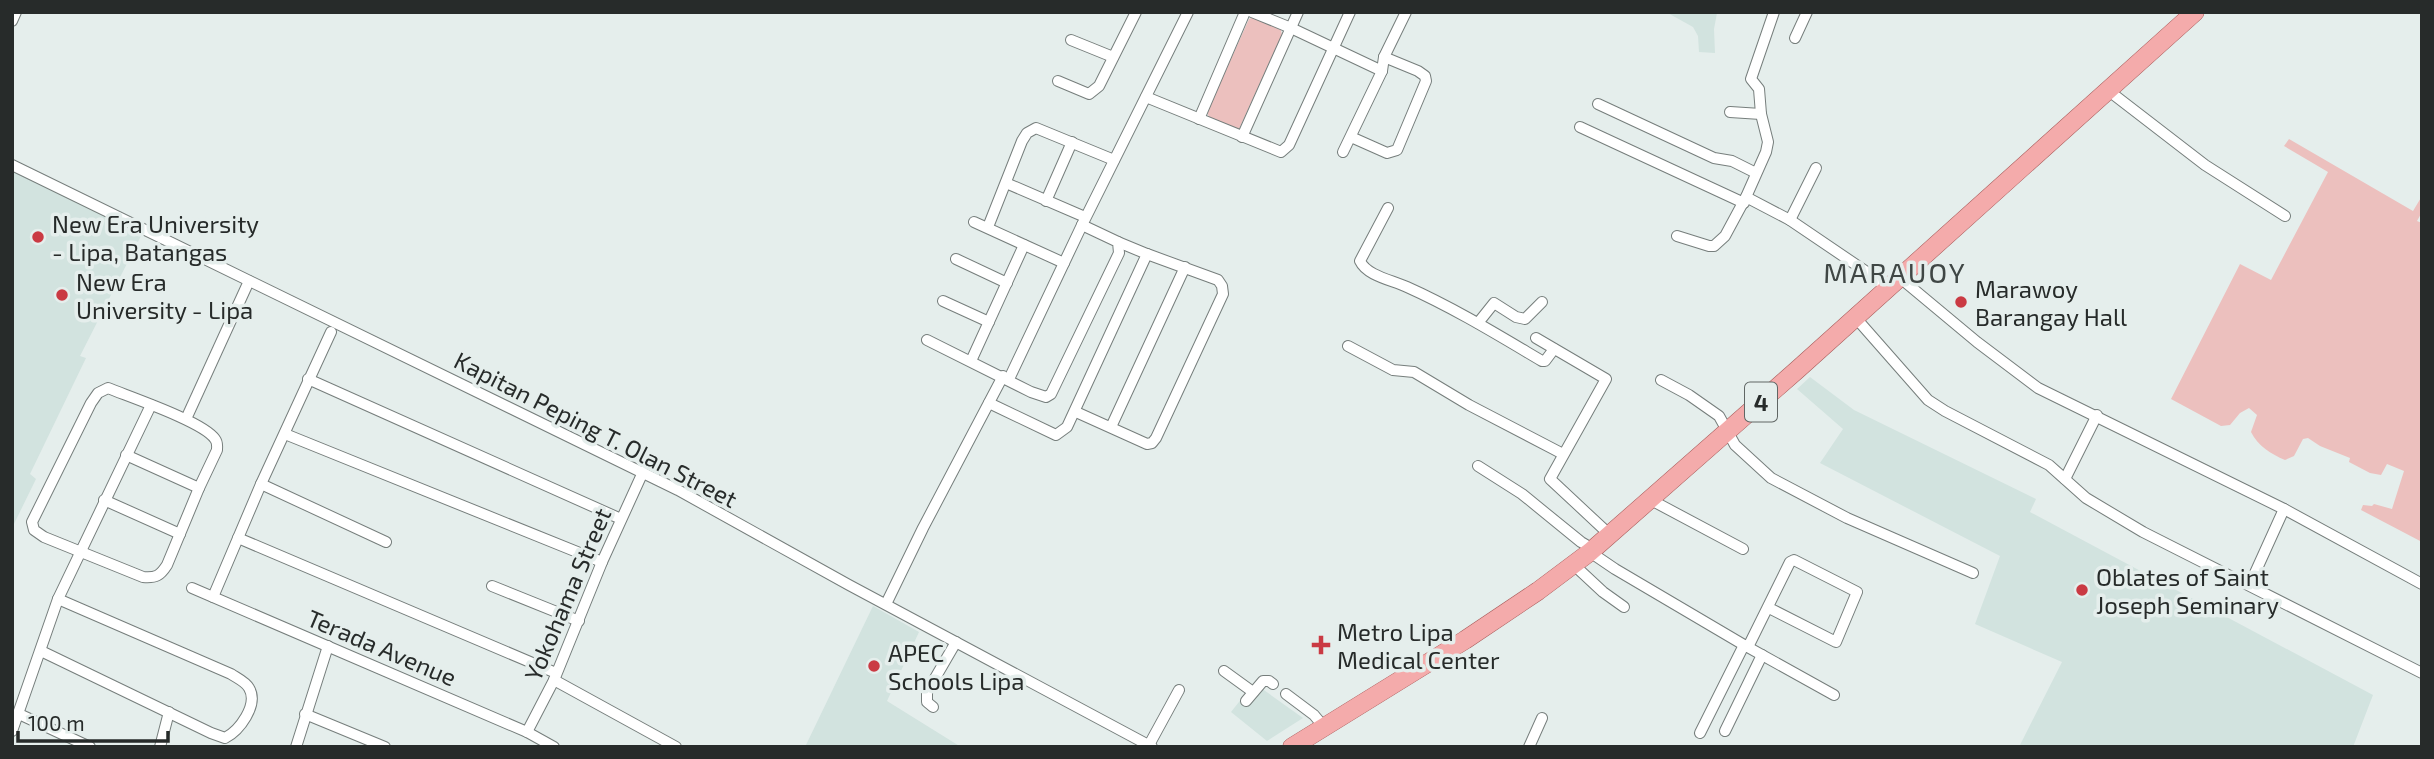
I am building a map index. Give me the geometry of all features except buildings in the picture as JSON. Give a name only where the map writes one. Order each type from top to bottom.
[{"type":"main road","name":"4","points":[[1292,747],[1465,640],[1574,565],[1729,431],[2195,12]]},
{"type":"street","points":[[12,21],[15,12]]},
{"type":"street","points":[[886,604],[989,402],[1006,378],[1188,12]]},
{"type":"street","points":[[1199,119],[1245,12]]},
{"type":"street","points":[[1252,12],[1291,27],[1382,71]]},
{"type":"street","points":[[1242,136],[1298,12]]},
{"type":"street","points":[[1146,97],[1277,151],[1286,149],[1350,12]]},
{"type":"street","points":[[1343,152],[1382,71],[1384,57],[1406,12]]},
{"type":"street","points":[[1677,236],[1714,246],[1725,236],[1745,200],[1766,152],[1768,142],[1761,114],[1759,89],[1751,81],[1751,76],[1774,12]]},
{"type":"street","points":[[1795,38],[1807,12]]},
{"type":"street","points":[[1058,81],[1089,94],[1094,92],[1132,13]]},
{"type":"street","points":[[1071,40],[1113,57]]},
{"type":"street","points":[[1351,137],[1387,153],[1397,150],[1426,81],[1425,76],[1418,71],[1384,57]]},
{"type":"street","points":[[2109,91],[2205,165],[2285,216]]},
{"type":"street","points":[[1598,104],[1714,158],[1732,161],[1756,173]]},
{"type":"street","points":[[1730,112],[1761,114]]},
{"type":"street","points":[[1580,127],[1790,220],[1877,279],[1893,283],[2038,387],[2284,509],[2422,584]]},
{"type":"street","points":[[988,227],[1027,133],[1036,128],[1114,160]]},
{"type":"street","points":[[1046,201],[1072,142]]},
{"type":"street","name":"Kapitan Peping T. Olan Street","points":[[12,166],[643,472],[1151,746]]},
{"type":"street","points":[[1790,220],[1816,168]]},
{"type":"street","points":[[1006,183],[1084,221],[1118,242],[1218,280],[1222,286],[1223,294],[1152,443],[1147,444],[1076,412]]},
{"type":"street","points":[[1388,208],[1360,261],[1366,270],[1408,287],[1478,323],[1542,361],[1545,361],[1554,349]]},
{"type":"street","points":[[974,222],[1064,263]]},
{"type":"street","points":[[927,341],[1046,397],[1051,394],[1115,262],[1119,253],[1118,242]]},
{"type":"street","points":[[971,361],[1024,245]]},
{"type":"street","points":[[989,402],[1056,435],[1067,428],[1147,254]]},
{"type":"street","points":[[956,259],[1007,283]]},
{"type":"street","points":[[1111,427],[1185,267]]},
{"type":"street","points":[[186,419],[249,281]]},
{"type":"street","points":[[943,301],[989,322]]},
{"type":"street","points":[[1478,323],[1494,303],[1516,317],[1525,319],[1542,302]]},
{"type":"street","points":[[1855,317],[1928,400],[1945,411],[2049,465],[2086,498],[2143,532],[2422,673]]},
{"type":"street","points":[[213,597],[261,484],[331,332]]},
{"type":"street","points":[[1536,338],[1606,379],[1550,479],[1610,535]]},
{"type":"street","points":[[1349,346],[1393,370],[1414,372],[1469,405],[1563,454]]},
{"type":"street","points":[[308,379],[621,519]]},
{"type":"street","points":[[1661,380],[1719,416],[1735,445],[1771,478],[1847,519],[1973,573]]},
{"type":"street","points":[[108,388],[186,419],[215,438],[217,450],[167,565],[160,575],[153,578],[143,577],[44,537],[34,530],[32,522],[98,393],[108,388]]},
{"type":"street","points":[[12,731],[58,599],[151,405]]},
{"type":"street","points":[[2065,478],[2098,415]]},
{"type":"street","points":[[285,434],[602,562]]},
{"type":"street","points":[[127,455],[199,488]]},
{"type":"street","points":[[1478,466],[1522,494],[1615,569],[1834,695]]},
{"type":"street","name":"Yokohama Street","points":[[527,732],[555,676],[643,472]]},
{"type":"street","points":[[261,484],[386,542]]},
{"type":"street","points":[[104,500],[180,534]]},
{"type":"street","points":[[1651,500],[1743,549]]},
{"type":"street","points":[[2250,584],[2284,509]]},
{"type":"street","points":[[238,538],[555,676],[676,747]]},
{"type":"street","points":[[1700,733],[1769,608],[1790,562],[1794,560],[1857,592],[1836,642],[1769,608]]},
{"type":"street","points":[[1574,565],[1624,607]]},
{"type":"street","points":[[492,586],[579,621]]},
{"type":"street","name":"Terada Avenue","points":[[192,588],[527,732],[554,747]]},
{"type":"street","points":[[41,651],[211,733],[225,737],[233,734],[242,722],[252,700],[250,689],[231,674],[58,599]]},
{"type":"street","points":[[933,707],[927,702],[927,692],[956,642]]},
{"type":"street","points":[[296,747],[328,646]]},
{"type":"street","points":[[1725,731],[1762,655]]},
{"type":"street","points":[[1224,671],[1250,697],[1263,681],[1273,684]]},
{"type":"street","points":[[1151,746],[1179,690]]},
{"type":"street","points":[[1286,694],[1314,715],[1324,727]]},
{"type":"street","points":[[160,747],[169,712]]},
{"type":"street","points":[[19,714],[66,742],[90,747]]},
{"type":"street","points":[[305,714],[385,747]]},
{"type":"street","points":[[1530,747],[1542,718]]},
{"type":"shaded area","points":[[1666,12],[1717,13],[1714,29],[1715,53],[1699,52],[1698,36],[1693,27]]},
{"type":"shaded area","points":[[1254,17],[1281,30],[1282,35],[1239,129],[1234,129],[1209,117],[1207,112],[1249,19]]},
{"type":"shaded area","points":[[2289,139],[2413,211],[2422,196],[2422,212],[2417,221],[2422,223],[2422,542],[2361,510],[2363,505],[2374,504],[2392,509],[2404,471],[2387,464],[2381,475],[2370,473],[2349,462],[2350,458],[2308,438],[2303,439],[2294,456],[2285,460],[2265,449],[2254,437],[2251,432],[2257,415],[2249,408],[2240,413],[2230,425],[2221,426],[2171,399],[2240,264],[2271,280],[2328,172],[2284,146]]},
{"type":"shaded area","name":"New Era University - Lipa","points":[[12,170],[142,234],[80,356],[86,358],[30,474],[36,479],[12,528]]},
{"type":"shaded area","name":"Oblates of Saint Joseph Seminary","points":[[1810,377],[1854,410],[2036,499],[2030,512],[2373,695],[2353,747],[2019,747],[2062,662],[1975,624],[2000,556],[1820,463],[1843,429],[1797,389]]},
{"type":"shaded area","name":"APEC Schools Lipa","points":[[873,606],[919,632],[887,701],[961,747],[805,747]]},
{"type":"shaded area","points":[[1254,683],[1303,718],[1267,741],[1231,712]]},
{"type":"place","name":"New Era University - Lipa, Batangas","points":[[38,237]]},
{"type":"place","name":"New Era University - Lipa","points":[[62,295]]},
{"type":"place","name":"Marawoy Barangay Hall","points":[[1961,302]]},
{"type":"place","name":"Oblates of Saint Joseph Seminary","points":[[2082,590]]},
{"type":"place","name":"Metro Lipa Medical Center","points":[[1321,645]]},
{"type":"place","name":"APEC Schools Lipa","points":[[874,666]]},
{"type":"district","name":"MARAUOY","points":[[1895,272]]}]
